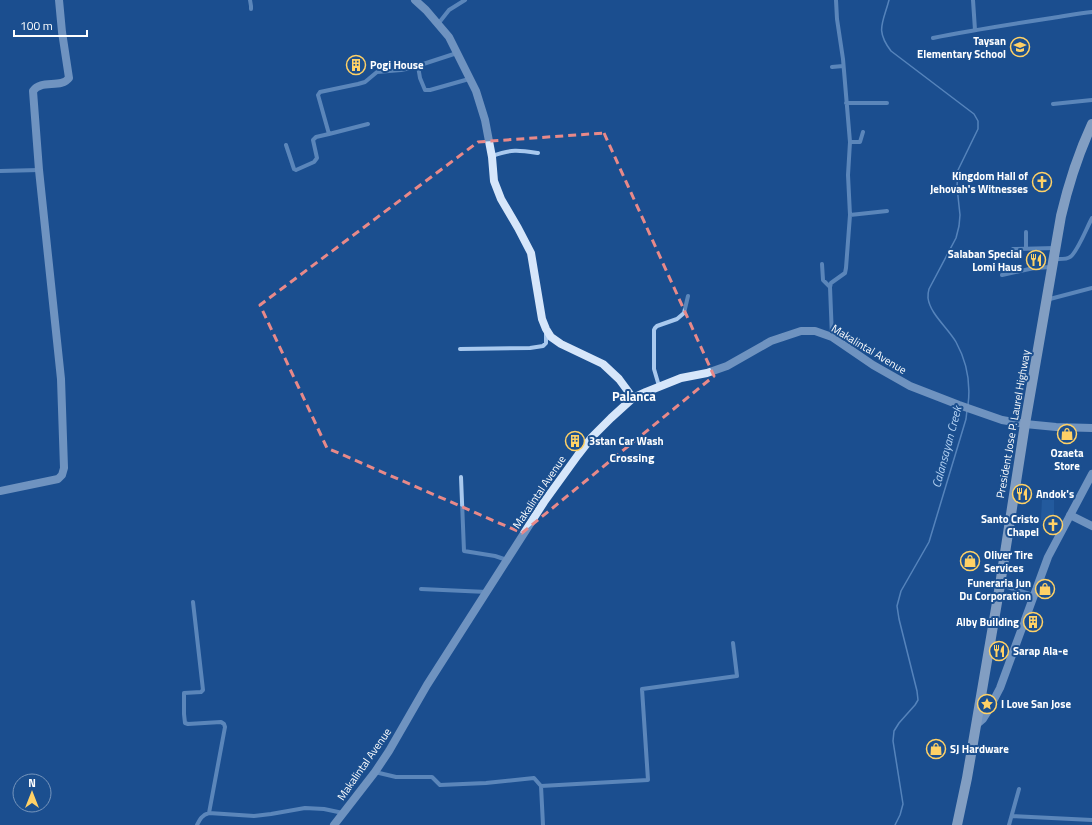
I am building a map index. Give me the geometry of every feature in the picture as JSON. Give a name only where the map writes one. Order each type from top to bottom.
[{"type":"highway","name":"President Jose P. Laurel Highway","points":[[957,825],[962,804],[1000,585],[1052,263],[1064,203],[1092,124]]},
{"type":"main road","points":[[0,491],[58,480],[62,475],[64,468],[61,379],[39,170],[33,91],[40,85],[61,83],[67,81],[69,78],[59,0]]},
{"type":"main road","points":[[415,0],[426,10],[449,37],[476,91],[485,120],[492,157],[494,181],[501,199],[531,254],[542,319],[546,329],[551,337],[560,344],[603,364],[619,379],[633,398]]},
{"type":"main road","name":"Makalintal Avenue","points":[[334,825],[375,772],[389,751],[427,685],[544,502],[592,438],[633,398],[681,378],[707,374],[727,366],[771,341],[801,331],[815,331],[832,337],[873,365],[910,386],[973,410],[1002,420],[1025,424],[1092,428]]},
{"type":"main road","points":[[976,725],[983,719],[1000,688],[1048,557],[1092,474]]},
{"type":"main road","points":[[1070,515],[1092,526]]},
{"type":"street","points":[[250,0],[251,9]]},
{"type":"street","points":[[438,24],[449,10],[465,0]]},
{"type":"street","points":[[832,337],[830,287],[831,282],[845,273],[850,214],[848,175],[850,142],[836,0]]},
{"type":"street","points":[[972,0],[975,30]]},
{"type":"street","points":[[933,38],[1092,12]]},
{"type":"street","points":[[329,134],[318,95],[320,92],[364,82],[377,72],[401,70],[418,66],[457,53]]},
{"type":"street","points":[[418,66],[420,78],[426,90],[469,79]]},
{"type":"street","points":[[832,67],[843,66]]},
{"type":"street","points":[[1053,104],[1092,100]]},
{"type":"street","points":[[846,103],[887,102]]},
{"type":"street","points":[[286,145],[292,167],[296,170],[316,160],[317,158],[313,140],[316,138],[368,124]]},
{"type":"street","points":[[850,142],[860,142],[863,132]]},
{"type":"street","points":[[492,157],[506,151],[518,150],[538,153]]},
{"type":"street","points":[[0,171],[39,170]]},
{"type":"street","points":[[850,214],[887,212]]},
{"type":"street","points":[[1002,275],[1069,258],[1077,247],[1092,218]]},
{"type":"street","points":[[1026,232],[1026,249]]},
{"type":"street","points":[[1013,249],[1055,248]]},
{"type":"street","points":[[822,264],[823,280],[830,287]]},
{"type":"street","points":[[1046,300],[1092,288]]},
{"type":"street","points":[[659,386],[654,369],[654,330],[657,326],[677,319],[684,313],[688,296]]},
{"type":"street","points":[[460,350],[530,348],[543,346],[546,343],[546,329]]},
{"type":"street","points":[[461,477],[464,551],[507,560]]},
{"type":"street","points":[[1000,585],[1033,595]]},
{"type":"street","points":[[421,589],[487,592]]},
{"type":"street","points":[[193,602],[203,690],[201,692],[184,693],[185,723],[221,722],[225,727],[209,813]]},
{"type":"street","points":[[541,786],[648,780],[642,689],[738,676],[733,643]]},
{"type":"street","points":[[375,772],[396,777],[432,777],[440,785],[486,784],[534,778],[541,786],[543,825]]},
{"type":"street","points":[[1008,825],[1019,789]]},
{"type":"street","points":[[197,825],[203,815],[209,813],[254,816],[304,808],[324,809],[344,813]]},
{"type":"street","points":[[1012,816],[1092,820]]},
{"type":"highlighted area","points":[[604,133],[714,376],[522,533],[327,448],[260,305],[478,142]]},
{"type":"shaded area","points":[[1042,499],[1054,499],[1054,520],[1041,520]]},
{"type":"waterway","name":"Calansayan Creek","points":[[889,0],[883,21],[882,32],[886,44],[891,51],[974,114],[978,121],[978,129],[958,170],[957,187],[960,215],[956,238],[929,289],[928,295],[929,304],[932,310],[953,337],[963,357],[969,388],[968,405]]},
{"type":"waterway","name":"Calansayan Creek","points":[[895,825],[903,804],[893,741],[894,731],[918,700],[897,606],[901,591],[929,542],[966,419],[967,410]]},
{"type":"place","name":"Taysan Elementary School","points":[[1020,47]]},
{"type":"place","name":"Pogi House","points":[[356,65]]},
{"type":"place","name":"Kingdom Hall of Jehovah's Witnesses","points":[[1042,182]]},
{"type":"place","name":"Salaban Special Lomi Haus","points":[[1036,260]]},
{"type":"place","name":"Ozaeta Store","points":[[1067,434]]},
{"type":"place","name":"3stan Car Wash","points":[[575,441]]},
{"type":"place","name":"Andok's","points":[[1022,494]]},
{"type":"place","name":"Santo Cristo Chapel","points":[[1053,525]]},
{"type":"place","name":"Oliver Tire Services","points":[[970,561]]},
{"type":"place","name":"Funeraria Jun Du Corporation","points":[[1045,589]]},
{"type":"place","name":"Alby Building","points":[[1033,622]]},
{"type":"place","name":"Sarap Ala-e","points":[[999,651]]},
{"type":"place","name":"I Love San Jose","points":[[987,704]]},
{"type":"place","name":"SJ Hardware","points":[[936,749]]},
{"type":"district","name":"Palanca","points":[[634,396]]},
{"type":"district","name":"Crossing","points":[[632,458]]}]
